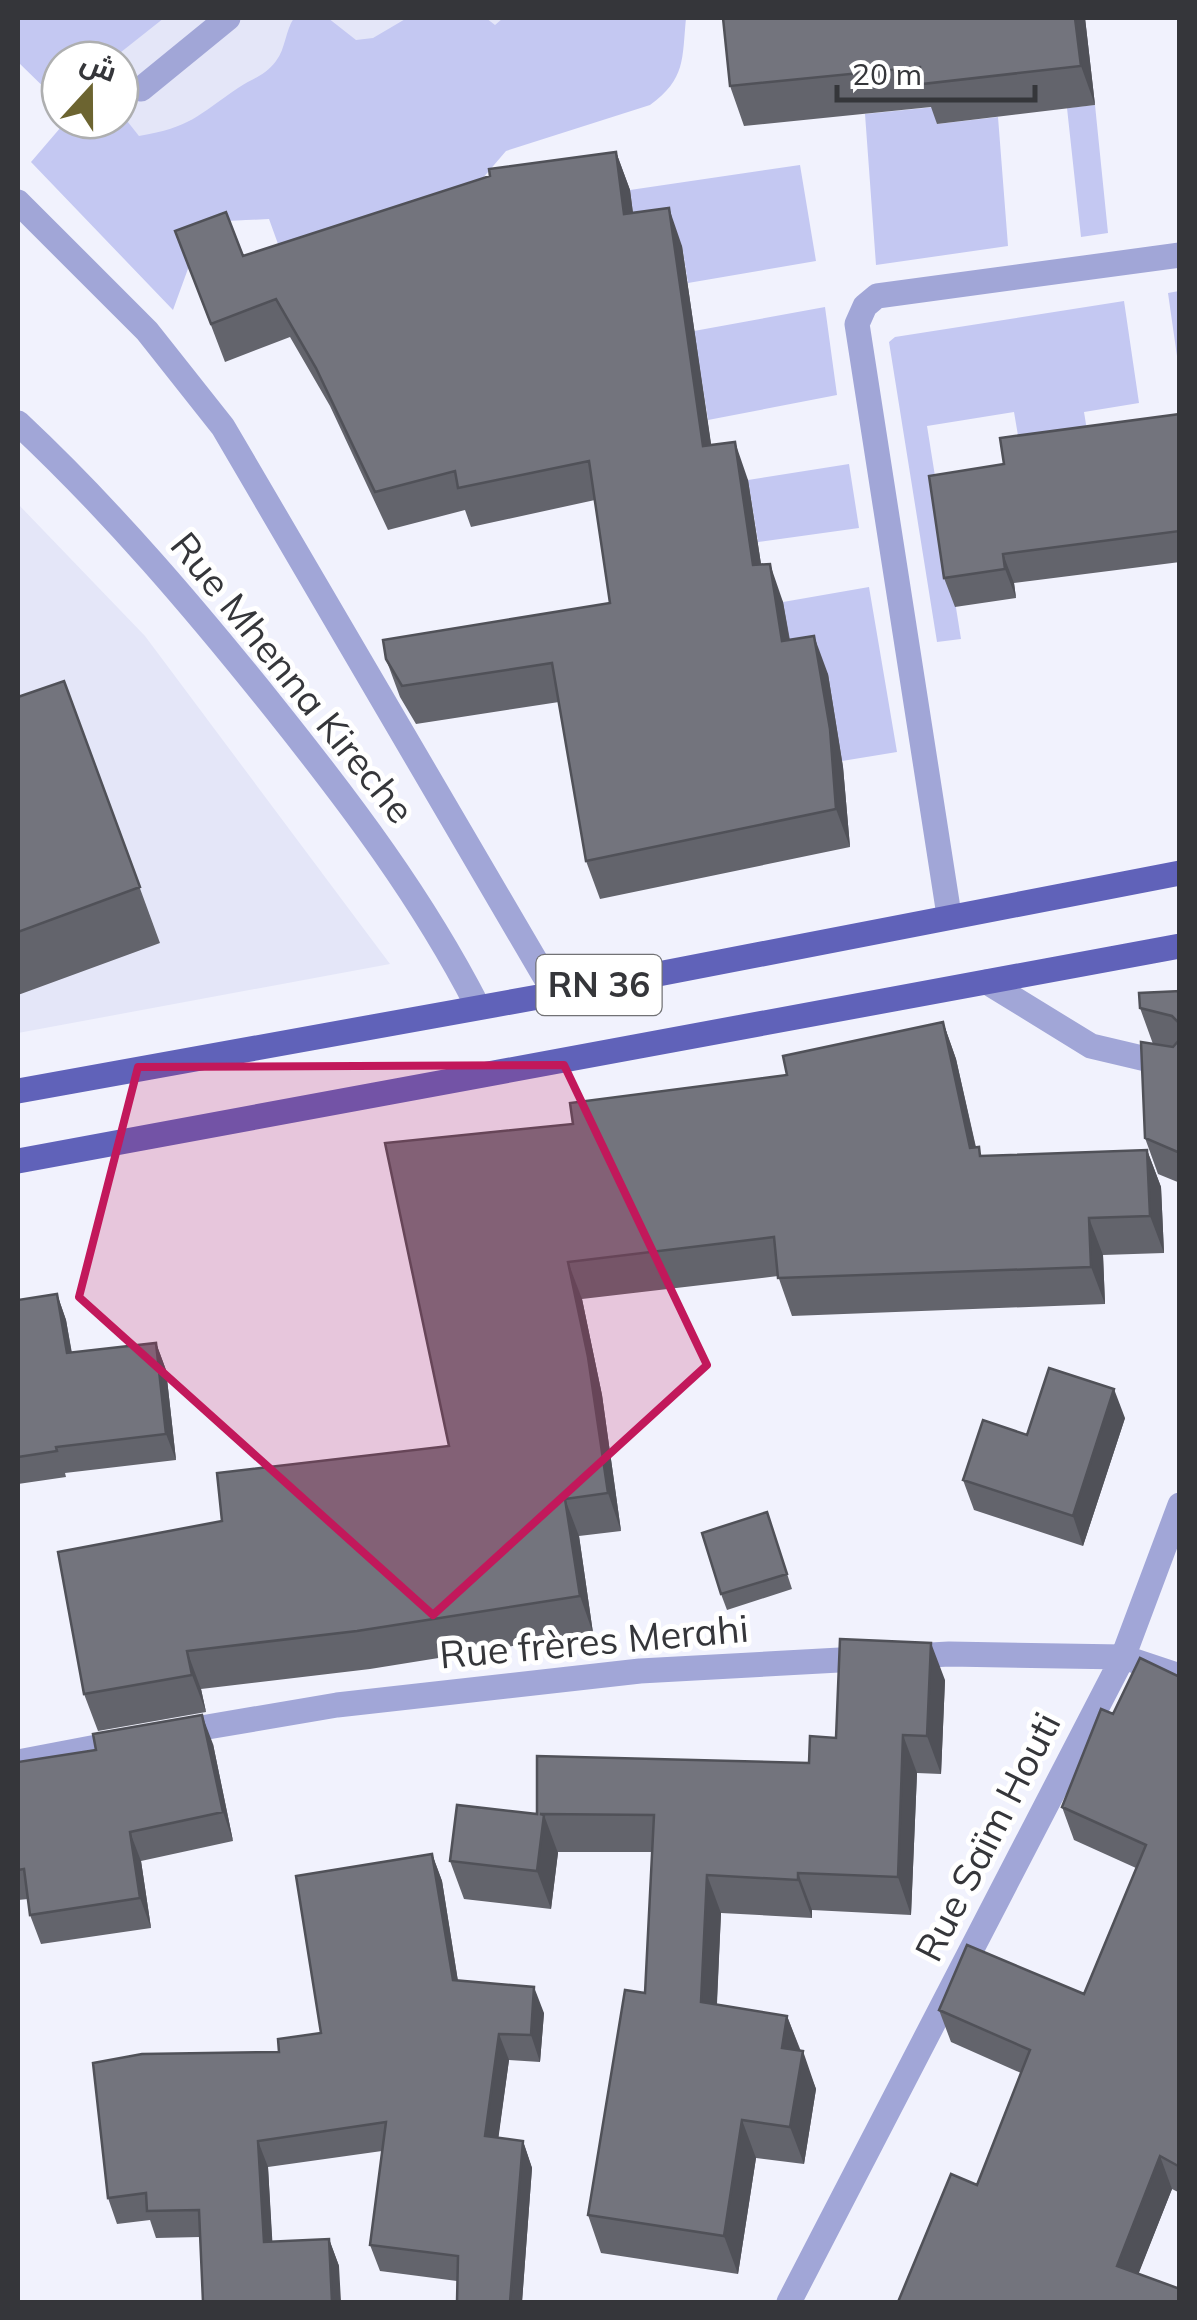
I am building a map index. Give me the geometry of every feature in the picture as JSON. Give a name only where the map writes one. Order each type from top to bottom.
[{"type":"main road","name":"RN 36","points":[[18,1091],[476,1005],[555,994],[1180,873]]},
{"type":"main road","name":"RN 36","points":[[18,1161],[491,1070],[1180,946]]},
{"type":"street","points":[[142,90],[228,18]]},
{"type":"street","points":[[18,202],[147,331],[223,426],[555,994]]},
{"type":"street","points":[[949,915],[857,324],[865,306],[877,296],[1180,255]]},
{"type":"street","name":"Rue Mhenna Kireche","points":[[18,423],[200,616],[302,743],[427,915],[476,1005]]},
{"type":"street","points":[[987,982],[1091,1046],[1180,1067]]},
{"type":"street","name":"Rue Saïm Houti","points":[[789,2302],[1123,1657],[1180,1505]]},
{"type":"street","name":"Rue frères Merahi","points":[[18,1762],[337,1705],[640,1671],[949,1654],[1123,1657],[1180,1676]]},
{"type":"highlighted area","points":[[564,1065],[707,1365],[433,1615],[79,1297],[138,1067]]},
{"type":"shaded area","points":[[18,18],[164,18],[136,40],[40,40],[40,83],[18,62]]},
{"type":"shaded area","points":[[47,18],[503,18],[285,218],[205,222],[140,138],[140,40],[64,40]]},
{"type":"shaded area","points":[[294,18],[328,18],[356,40],[373,38],[407,18],[486,18],[495,25],[503,18],[686,18],[676,77],[650,105],[506,151],[482,179],[282,255],[269,219],[205,222],[173,310],[31,162],[50,140],[140,140],[140,136],[193,119],[272,66],[282,51]]},
{"type":"shaded area","points":[[1095,105],[1108,233],[1081,237],[1067,108]]},
{"type":"shaded area","points":[[935,107],[937,124],[998,117],[1008,246],[876,265],[865,114]]},
{"type":"shaded area","points":[[800,165],[816,261],[688,283],[682,246],[638,252],[630,190]]},
{"type":"shaded area","points":[[1180,291],[1179,370],[1168,293]]},
{"type":"shaded area","points":[[1124,301],[1139,403],[1084,412],[1091,455],[1023,465],[1014,412],[927,426],[961,639],[937,642],[889,342],[895,337]]},
{"type":"shaded area","points":[[825,307],[837,395],[708,420],[694,331]]},
{"type":"shaded area","points":[[849,464],[859,528],[758,542],[748,480]]},
{"type":"shaded area","points":[[18,504],[145,636],[390,964],[18,1033]]},
{"type":"shaded area","points":[[869,587],[897,752],[842,761],[828,675],[796,679],[783,602]]},
{"type":"building","points":[[723,18],[1075,18],[1081,66],[922,84],[920,67],[730,86]]},
{"type":"building","points":[[616,152],[624,214],[669,208],[703,446],[735,442],[753,565],[770,564],[782,641],[814,636],[830,729],[836,809],[586,861],[552,663],[402,686],[386,659],[383,640],[610,603],[589,461],[458,488],[455,471],[375,492],[316,368],[276,299],[211,324],[175,231],[226,212],[243,256],[490,176],[489,169]]},
{"type":"building","points":[[1180,414],[1180,531],[1003,554],[1005,569],[944,578],[929,476],[1004,464],[1000,438]]},
{"type":"building","points":[[64,681],[140,887],[18,932],[18,697]]},
{"type":"building","points":[[1180,991],[1180,1024],[1172,1016],[1140,1008],[1139,993]]},
{"type":"building","points":[[943,1022],[970,1148],[979,1147],[980,1156],[1147,1150],[1150,1216],[1089,1218],[1091,1267],[778,1278],[774,1237],[568,1262],[588,1357],[608,1493],[565,1499],[580,1596],[357,1631],[187,1651],[192,1675],[84,1694],[58,1552],[222,1521],[217,1473],[449,1446],[385,1143],[573,1124],[570,1103],[787,1075],[783,1056]]},
{"type":"building","points":[[1180,1039],[1180,1153],[1145,1138],[1141,1042],[1173,1047]]},
{"type":"building","points":[[57,1294],[67,1353],[156,1343],[166,1434],[56,1447],[57,1451],[18,1457],[18,1300]]},
{"type":"building","points":[[1049,1368],[1114,1389],[1073,1516],[963,1480],[983,1420],[1027,1435]]},
{"type":"building","points":[[767,1512],[787,1574],[721,1594],[702,1533]]},
{"type":"building","points":[[840,1639],[931,1643],[927,1736],[903,1735],[898,1877],[798,1873],[798,1880],[707,1875],[701,2002],[787,2016],[782,2048],[803,2051],[790,2127],[742,2120],[724,2236],[588,2215],[625,1990],[645,1993],[654,1815],[540,1814],[544,1815],[537,1871],[450,1861],[457,1805],[537,1814],[537,1756],[809,1763],[810,1736],[836,1738]]},
{"type":"building","points":[[1140,1658],[1180,1677],[1180,2167],[1160,2156],[1117,2266],[1180,2289],[1180,2302],[898,2302],[951,2174],[977,2185],[1030,2050],[939,2010],[967,1945],[1084,1994],[1146,1845],[1062,1807],[1101,1709],[1113,1714]]},
{"type":"building","points":[[202,1715],[223,1812],[130,1832],[140,1898],[30,1915],[24,1869],[18,1870],[18,1762],[96,1750],[93,1734]]},
{"type":"building","points":[[432,1854],[453,1980],[534,1987],[531,2035],[499,2034],[485,2136],[523,2141],[510,2302],[457,2302],[458,2256],[370,2245],[386,2122],[258,2141],[264,2242],[329,2239],[332,2302],[203,2302],[199,2210],[147,2211],[146,2193],[108,2198],[93,2063],[142,2054],[279,2052],[278,2039],[321,2033],[296,1876]]}]
